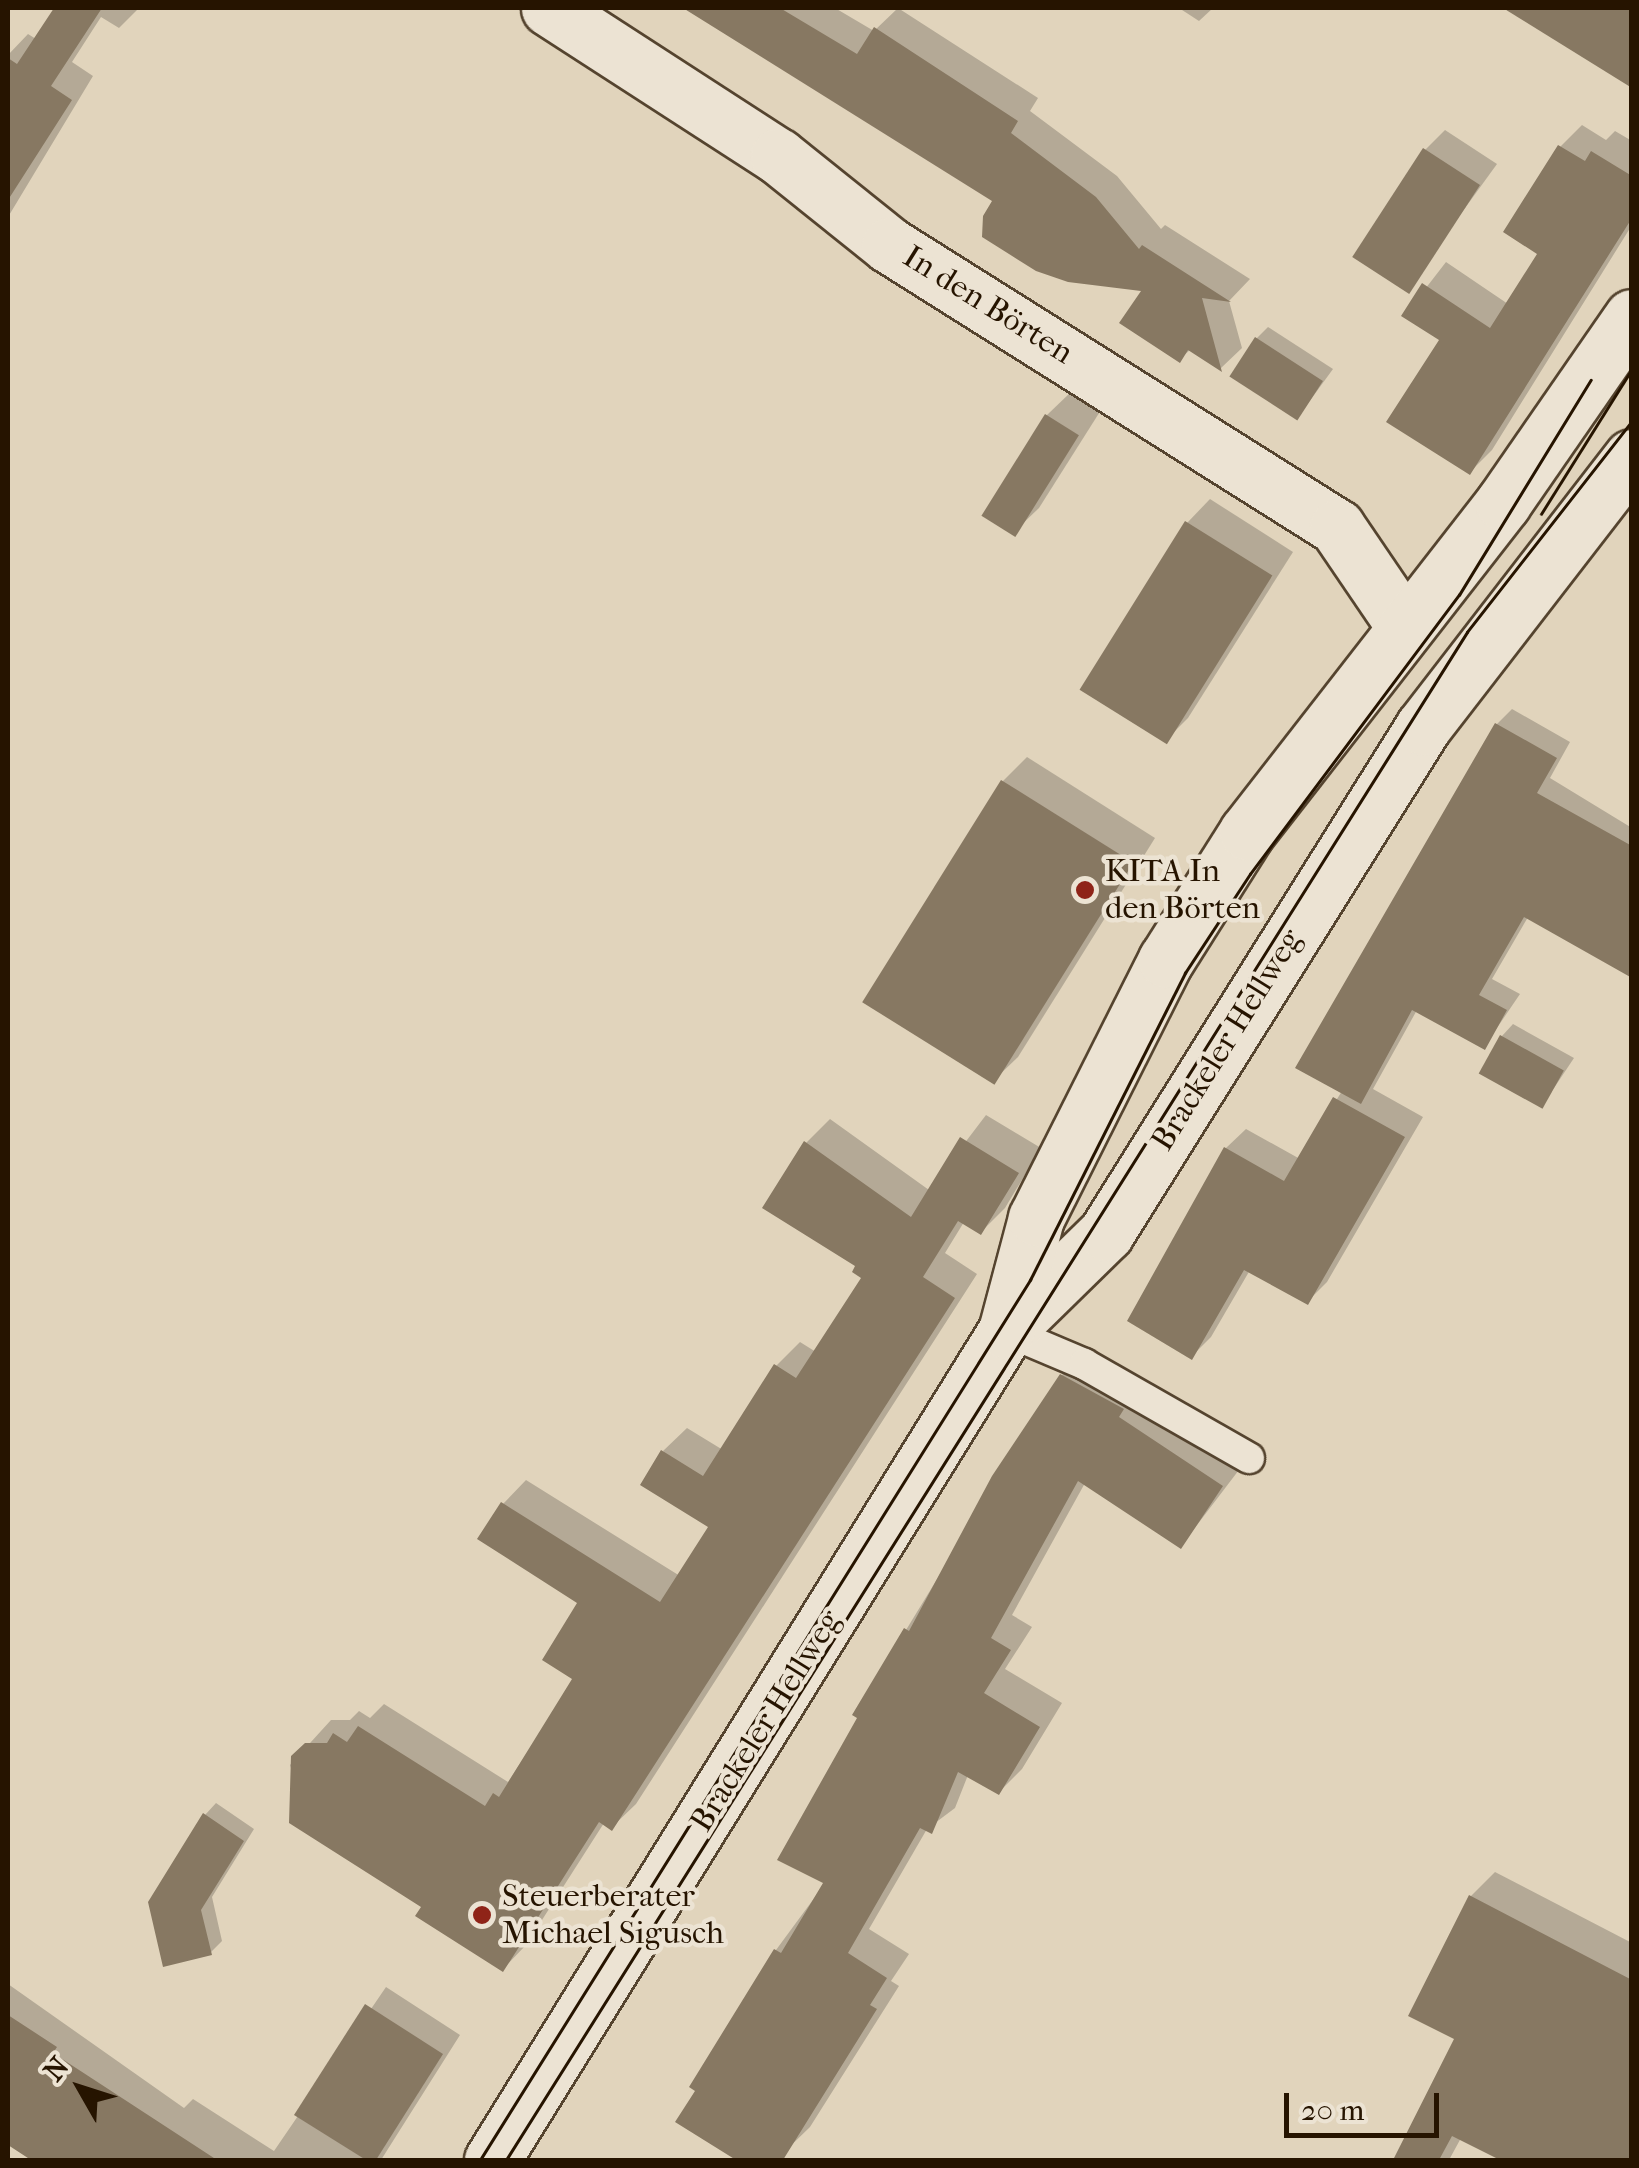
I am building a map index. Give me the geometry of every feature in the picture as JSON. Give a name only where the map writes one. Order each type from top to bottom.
[{"type":"main road","name":"In den Börten","points":[[549,8],[778,156],[889,245],[1337,527],[1403,624]]},
{"type":"main road","name":"Brackeler Hellweg","points":[[1006,1331],[1036,1218],[1166,960],[1247,832],[1591,380],[1632,317]]},
{"type":"main road","name":"Brackeler Hellweg","points":[[1423,727],[1632,457]]},
{"type":"main road","name":"Brackeler Hellweg","points":[[492,2160],[1006,1331],[1106,1233],[1423,727],[1438,697],[1437,680],[1403,624]]},
{"type":"lane","points":[[1006,1331],[1084,1364],[1249,1458]]},
{"type":"building","points":[[54,8],[102,8],[51,86],[72,100],[8,200],[8,58],[17,64]]},
{"type":"building","points":[[683,8],[780,8],[857,54],[874,27],[1018,121],[1011,133],[1096,197],[1139,249],[1142,245],[1231,302],[1202,298],[1222,372],[1188,350],[1180,363],[1119,323],[1141,291],[1068,282],[1036,271],[982,237],[983,216],[992,201]]},
{"type":"building","points":[[1503,8],[1632,8],[1632,88]]},
{"type":"building","points":[[1558,145],[1585,161],[1591,151],[1632,176],[1632,218],[1470,475],[1386,422],[1439,340],[1401,316],[1422,283],[1490,328],[1537,254],[1503,232]]},
{"type":"building","points":[[1423,148],[1480,185],[1409,294],[1352,257]]},
{"type":"building","points":[[1255,337],[1323,381],[1297,421],[1229,376]]},
{"type":"building","points":[[1045,414],[1079,435],[1015,537],[981,516]]},
{"type":"building","points":[[1185,521],[1272,576],[1167,744],[1080,690]]},
{"type":"building","points":[[1495,723],[1557,758],[1537,793],[1632,846],[1632,978],[1524,917],[1479,995],[1507,1010],[1485,1050],[1412,1010],[1361,1104],[1295,1068]]},
{"type":"building","points":[[1001,780],[1133,863],[994,1085],[862,1002]]},
{"type":"building","points":[[1500,1035],[1564,1070],[1543,1109],[1479,1073]]},
{"type":"building","points":[[1333,1097],[1405,1137],[1308,1305],[1244,1270],[1192,1360],[1127,1321],[1224,1147],[1284,1181]]},
{"type":"building","points":[[960,1137],[1019,1173],[981,1235],[958,1221],[923,1277],[955,1298],[612,1831],[599,1822],[503,1972],[415,1916],[421,1907],[289,1823],[291,1756],[305,1743],[327,1743],[333,1733],[347,1742],[358,1726],[485,1806],[493,1793],[499,1797],[572,1679],[542,1660],[577,1603],[477,1539],[501,1502],[660,1602],[708,1527],[640,1485],[661,1450],[703,1476],[774,1364],[796,1378],[861,1278],[852,1272],[855,1266],[762,1208],[804,1141],[911,1217]]},
{"type":"building","points":[[1060,1374],[1124,1409],[1119,1417],[1223,1486],[1181,1549],[1078,1481],[991,1638],[1011,1650],[984,1693],[1040,1727],[999,1795],[958,1772],[932,1834],[920,1828],[848,1953],[887,1978],[870,2005],[877,2009],[783,2160],[736,2160],[675,2122],[695,2091],[689,2087],[774,1949],[781,1953],[823,1883],[777,1860],[857,1718],[852,1715],[904,1628],[909,1631],[992,1476]]},
{"type":"building","points":[[203,1813],[244,1841],[201,1910],[212,1955],[163,1967],[148,1902]]},
{"type":"building","points":[[1469,1895],[1632,1980],[1632,2160],[1500,2160],[1452,2136],[1439,2160],[1393,2160],[1454,2039],[1408,2016]]},
{"type":"building","points":[[365,2004],[443,2054],[376,2160],[366,2160],[294,2115]]},
{"type":"building","points":[[8,2015],[57,2047],[53,2053],[217,2160],[31,2160],[8,2145]]},
{"type":"tram line","points":[[1541,514],[1632,369]]},
{"type":"tram line","points":[[480,2160],[1030,1280],[1185,973],[1250,874],[1459,595],[1591,380]]},
{"type":"tram line","points":[[506,2160],[1467,632],[1632,421]]},
{"type":"place","name":"KITA In den Börten","points":[[1085,890]]},
{"type":"place","name":"Steuerberater Michael Sigusch","points":[[482,1915]]}]
